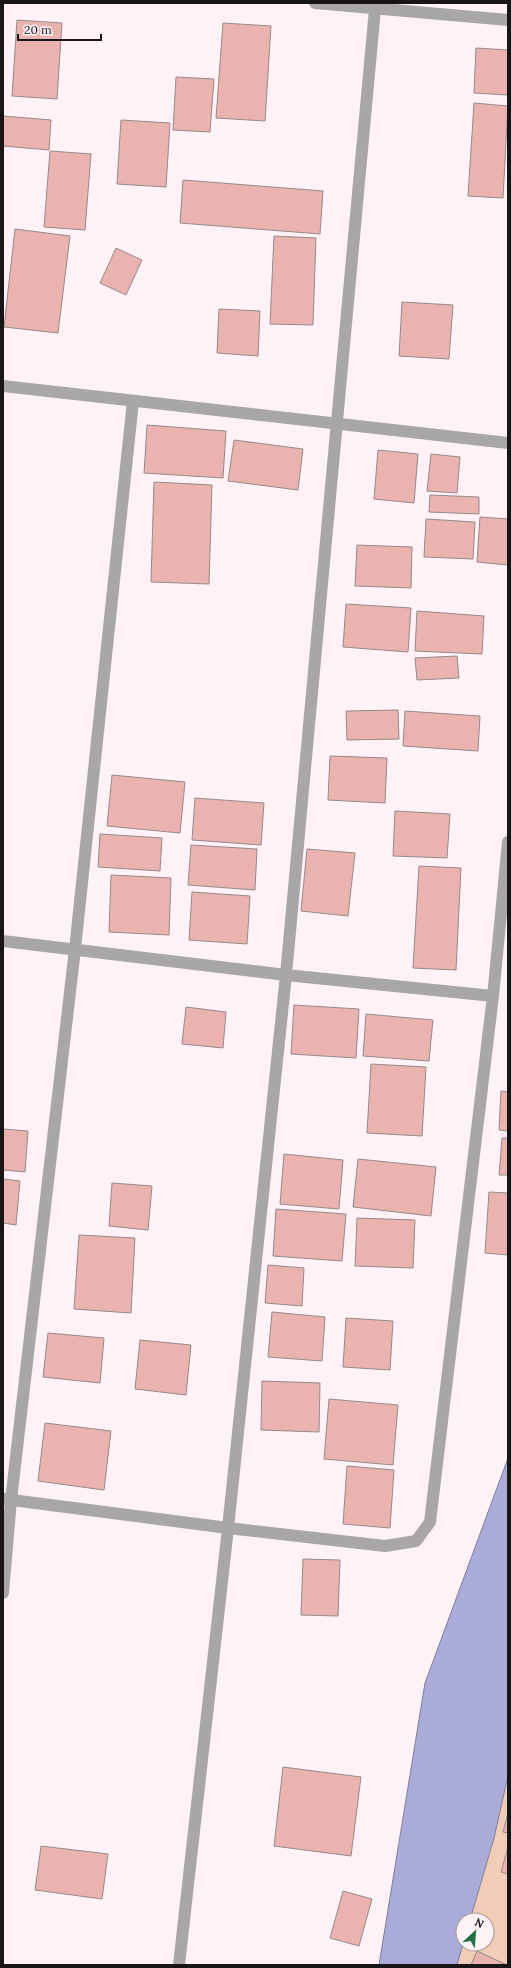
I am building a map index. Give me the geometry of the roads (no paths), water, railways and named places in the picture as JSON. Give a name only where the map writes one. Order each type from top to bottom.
[{"type":"street","points":[[315,3],[508,20]]},
{"type":"street","points":[[179,1965],[228,1528],[286,975],[376,9]]},
{"type":"street","points":[[3,386],[508,443]]},
{"type":"street","points":[[3,1593],[7,1499],[75,949],[133,401]]},
{"type":"street","points":[[7,1499],[228,1528],[385,1546],[416,1541],[430,1522],[494,996],[508,842]]},
{"type":"street","points":[[3,941],[286,975],[494,996]]},
{"type":"water","points":[[508,1458],[508,1776],[494,1838],[472,1912],[455,1912],[455,1952],[461,1952],[457,1965],[379,1965],[425,1683]]}]
